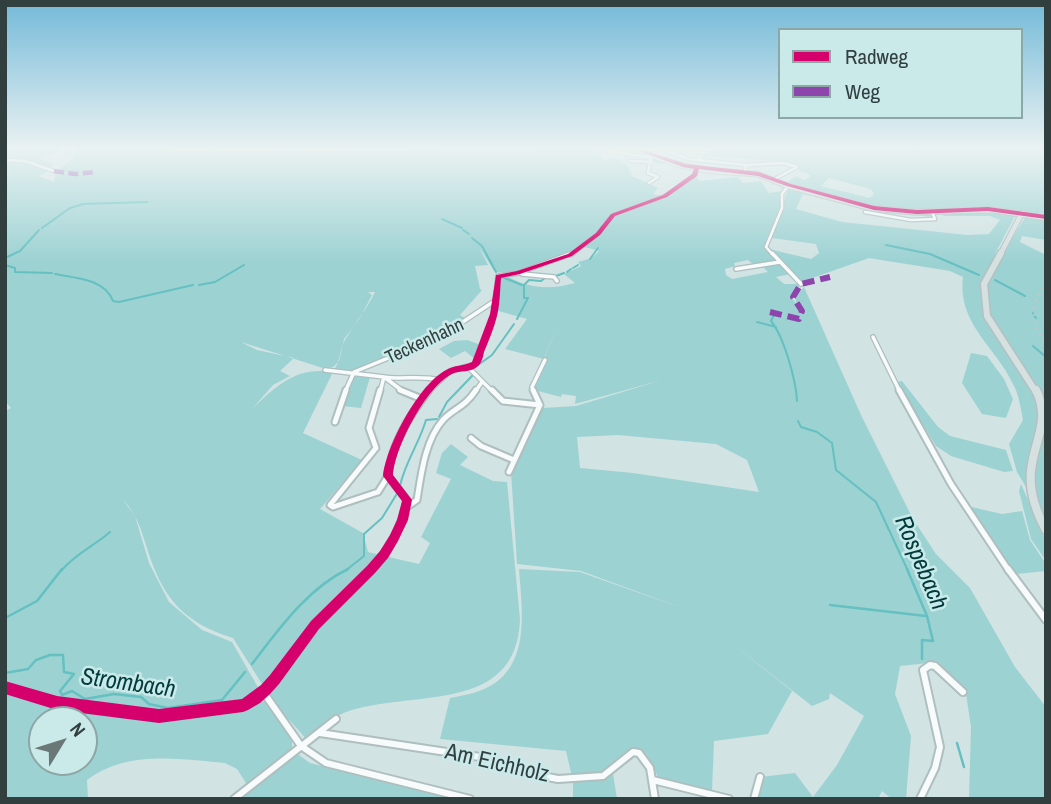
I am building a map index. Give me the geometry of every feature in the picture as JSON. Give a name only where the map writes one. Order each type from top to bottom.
[{"type":"main road","points":[[790,187],[871,208],[932,212],[998,210],[1020,217],[1046,218]]},
{"type":"main road","points":[[1020,217],[984,284],[982,295],[984,313],[996,334],[1034,384],[1043,404],[1043,433],[1032,462],[1030,491],[1046,530]]},
{"type":"street","points":[[384,377],[369,428],[376,448],[358,472],[330,501],[333,507],[377,492],[388,476],[390,459],[422,399],[450,371],[469,368],[478,361],[494,314],[493,301],[498,276],[518,273],[570,255],[598,234],[613,215],[665,196],[679,187]]},
{"type":"street","points":[[788,187],[782,194],[782,208],[767,244],[768,249],[801,284]]},
{"type":"street","points":[[865,212],[921,220],[935,219],[932,212]]},
{"type":"street","points":[[736,269],[781,262]]},
{"type":"street","points":[[518,273],[554,277],[557,281]]},
{"type":"street","name":"Teckenhahn","points":[[351,374],[457,328],[493,301]]},
{"type":"street","points":[[873,337],[894,386],[933,449],[953,491],[1046,620]]},
{"type":"street","points":[[540,405],[531,387],[545,360]]},
{"type":"street","points":[[469,368],[503,401],[540,405]]},
{"type":"street","points":[[325,370],[407,380],[419,376],[440,380]]},
{"type":"street","points":[[335,422],[351,374]]},
{"type":"street","points":[[384,377],[395,388],[422,399]]},
{"type":"street","points":[[5,687],[57,703],[159,716],[243,705],[264,693],[314,625],[374,569],[392,541],[407,507],[416,500],[424,459],[443,420],[465,406],[482,382]]},
{"type":"street","points":[[509,472],[540,405]]},
{"type":"street","points":[[471,438],[481,446],[514,460]]},
{"type":"street","points":[[388,476],[406,495],[407,507]]},
{"type":"street","points":[[920,799],[939,756],[939,738],[923,689],[923,670],[930,665],[935,666],[963,692]]},
{"type":"street","points":[[264,693],[301,746],[326,763],[345,770],[470,799]]},
{"type":"street","points":[[234,799],[336,719]]},
{"type":"street","name":"Am Eichholz","points":[[320,733],[480,757],[491,766],[566,780],[603,776],[633,752],[639,753],[647,761],[655,799]]},
{"type":"street","points":[[754,799],[760,777]]},
{"type":"street","points":[[653,780],[729,799]]},
{"type":"shaded area","points":[[5,187],[655,187],[658,188],[653,194],[664,196],[678,187],[765,187],[769,193],[783,191],[782,205],[765,248],[778,261],[754,265],[748,260],[734,263],[735,266],[725,269],[726,275],[732,279],[768,272],[761,265],[780,263],[791,274],[776,277],[784,284],[800,284],[792,298],[797,305],[795,298],[804,287],[861,415],[913,519],[936,554],[970,588],[1015,667],[1046,707],[1046,799],[969,799],[971,727],[965,687],[929,663],[900,666],[895,694],[911,736],[906,799],[892,799],[882,791],[878,799],[754,799],[760,777],[795,773],[813,797],[837,765],[864,716],[830,693],[829,699],[812,706],[724,637],[792,691],[768,734],[714,741],[712,791],[659,779],[647,755],[639,750],[603,774],[572,777],[566,751],[440,739],[450,698],[482,690],[498,681],[509,669],[516,654],[522,620],[519,569],[580,572],[682,608],[581,571],[517,564],[511,472],[542,408],[576,406],[662,380],[575,404],[576,396],[562,394],[561,397],[538,391],[533,384],[544,359],[505,349],[527,319],[495,310],[499,278],[505,275],[539,287],[575,283],[564,274],[581,266],[578,262],[592,258],[599,251],[581,246],[599,234],[614,214],[642,202],[611,214],[600,230],[571,253],[514,273],[495,272],[479,247],[488,265],[475,266],[482,290],[460,315],[470,321],[350,373],[334,370],[338,362],[326,369],[293,359],[280,371],[290,376],[273,385],[252,409],[278,386],[297,375],[333,372],[303,433],[362,460],[320,509],[363,533],[368,552],[381,555],[369,572],[337,599],[267,685],[262,684],[233,638],[201,624],[177,606],[160,581],[135,517],[149,563],[169,602],[202,630],[232,642],[259,689],[257,695],[237,703],[190,710],[165,711],[69,702],[92,706],[28,706],[28,776],[93,776],[87,780],[88,799],[5,799],[5,411],[11,408],[5,401]],"holes":[[[241,342],[286,356],[257,350]],[[618,435],[716,444],[747,460],[759,492],[580,468],[577,437]]]},
{"type":"shaded area","points":[[789,187],[861,207],[929,214],[934,217],[878,212],[803,194],[796,209],[842,222],[968,235],[989,234],[1000,220],[990,216],[941,214],[991,211],[1015,216],[995,254],[1001,256],[1026,216],[1046,220],[1046,240],[1022,236],[1020,242],[1046,255],[1046,520],[1017,472],[1009,444],[1023,420],[1020,403],[1008,374],[972,323],[963,294],[963,277],[950,271],[869,258],[801,282],[769,249],[811,259],[819,253],[816,244],[772,238]]},
{"type":"shaded area","points":[[798,187],[823,187],[870,198],[874,194],[871,189],[862,187],[1046,187],[1046,214],[1014,211],[917,211],[867,205]]},
{"type":"shaded area","points":[[467,340],[481,345],[476,360],[465,351],[451,358],[439,349],[454,341]]},
{"type":"shaded area","points":[[971,353],[987,356],[1004,379],[1013,399],[1006,418],[982,414],[962,383]]},
{"type":"shaded area","points":[[352,375],[370,377],[361,408],[342,406]]},
{"type":"shaded area","points":[[902,381],[938,427],[950,436],[1006,450],[1013,471],[1004,472],[951,456],[936,446],[897,382]]},
{"type":"shaded area","points":[[451,444],[468,457],[460,465],[493,481],[507,482],[520,619],[514,650],[501,671],[481,685],[456,693],[372,705],[346,712],[306,739],[270,696],[271,689],[315,626],[372,575],[384,556],[419,564],[430,543],[421,537],[451,479],[436,473],[442,453]]},
{"type":"shaded area","points":[[1021,484],[1046,541],[1046,561],[1031,539],[1019,491]]},
{"type":"shaded area","points":[[967,506],[1002,514],[1022,511],[1030,540],[1046,564],[1046,571],[1016,574]]},
{"type":"shaded area","points":[[265,701],[292,741],[292,751],[248,786],[237,769],[225,763],[153,759],[136,760],[98,773],[98,707],[159,718]]},
{"type":"shaded area","points":[[296,753],[310,763],[454,799],[238,799]]},
{"type":"shaded area","points":[[613,774],[617,799],[573,799],[573,780],[603,779]]},
{"type":"waterway","points":[[42,228],[70,208],[83,204],[147,202]]},
{"type":"waterway","points":[[442,219],[462,228]]},
{"type":"waterway","points":[[5,258],[20,251],[39,230]]},
{"type":"waterway","points":[[463,230],[469,234]]},
{"type":"waterway","points":[[472,238],[482,246],[496,272]]},
{"type":"waterway","points":[[886,245],[930,254],[979,275]]},
{"type":"waterway","name":"Strombach","points":[[590,259],[598,248]]},
{"type":"waterway","points":[[5,265],[15,268],[15,272],[52,273]]},
{"type":"waterway","points":[[199,285],[215,282],[244,265]]},
{"type":"waterway","name":"Strombach","points":[[573,268],[578,265]]},
{"type":"waterway","name":"Strombach","points":[[567,272],[571,269]]},
{"type":"waterway","name":"Strombach","points":[[556,276],[564,273]]},
{"type":"waterway","points":[[55,274],[97,284],[104,288],[113,301],[119,302],[193,285]]},
{"type":"waterway","points":[[502,277],[522,285]]},
{"type":"waterway","name":"Strombach","points":[[517,319],[528,298],[524,298],[524,285],[529,280],[541,281],[545,278]]},
{"type":"waterway","points":[[995,280],[1025,296]]},
{"type":"waterway","name":"Rospebach","points":[[775,313],[771,321],[775,327]]},
{"type":"waterway","points":[[1033,313],[1036,318]]},
{"type":"waterway","points":[[757,322],[775,327]]},
{"type":"waterway","name":"Strombach","points":[[478,365],[492,355],[514,324]]},
{"type":"waterway","name":"Rospebach","points":[[775,327],[788,359],[797,401]]},
{"type":"waterway","points":[[1033,346],[1046,357]]},
{"type":"waterway","name":"Strombach","points":[[439,417],[447,402],[473,375]]},
{"type":"waterway","name":"Strombach","points":[[400,486],[426,420],[437,419]]},
{"type":"waterway","name":"Rospebach","points":[[798,421],[801,427],[817,432],[832,443],[836,470],[876,502],[908,571]]},
{"type":"waterway","name":"Strombach","points":[[347,570],[364,556],[364,534],[382,518],[398,492]]},
{"type":"waterway","points":[[61,571],[110,532]]},
{"type":"waterway","points":[[5,618],[37,601],[62,569]]},
{"type":"waterway","name":"Rospebach","points":[[907,569],[927,616],[933,641],[922,640],[922,659]]},
{"type":"waterway","name":"Strombach","points":[[252,664],[307,598],[347,570]]},
{"type":"waterway","points":[[830,605],[926,616]]},
{"type":"waterway","name":"Strombach","points":[[5,673],[28,669],[36,660],[50,655],[63,655],[64,672],[74,674],[60,691],[62,695],[72,691],[85,699],[114,694],[141,697],[149,704],[168,708],[222,700],[245,672]]},
{"type":"waterway","name":"Rospebach","points":[[957,743],[964,767]]},
{"type":"railway","points":[[1046,281],[1037,297],[1034,313],[1037,329],[1046,345]]},
{"type":"marked path","points":[[770,312],[799,319],[802,311],[793,297],[801,284],[830,277]]},
{"type":"cycle path","points":[[5,687],[57,703],[159,716],[243,705],[266,690],[306,635],[371,569],[394,538],[407,500],[388,476],[393,451],[420,402],[441,377],[450,371],[476,364],[494,314],[498,276],[518,273],[570,255],[598,234],[613,215],[665,196],[679,187]]},
{"type":"cycle path","points":[[795,187],[874,208],[917,212],[988,209],[1046,217]]}]
